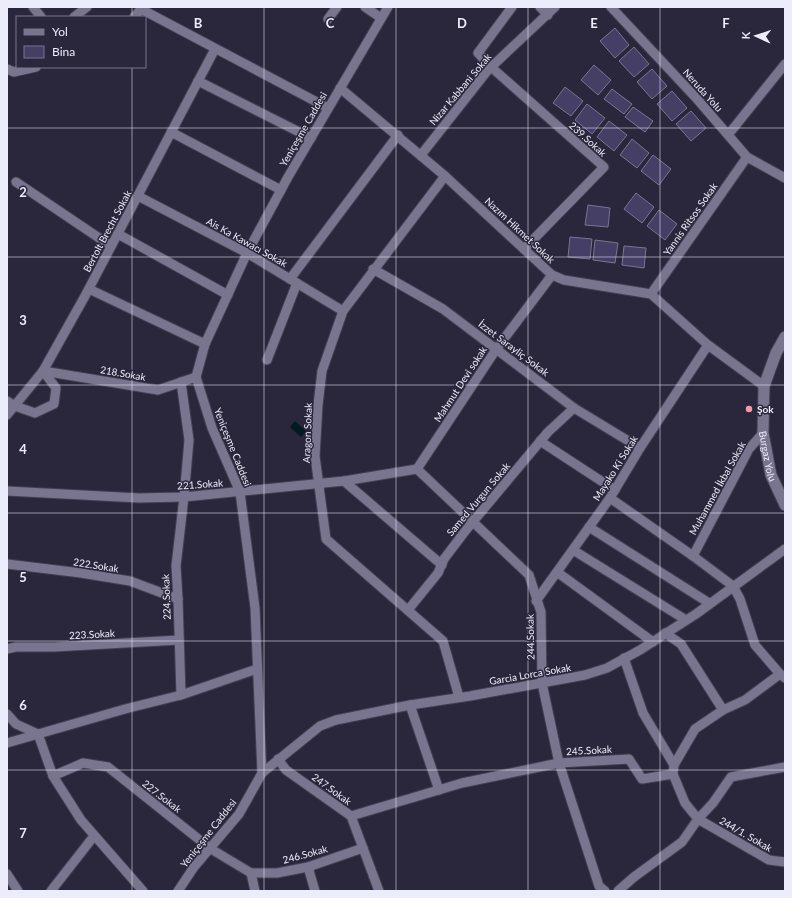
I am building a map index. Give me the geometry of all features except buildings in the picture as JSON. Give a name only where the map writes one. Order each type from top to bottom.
[{"type":"street","points":[[33,7],[40,16]]},
{"type":"street","points":[[75,16],[87,7]]},
{"type":"street","points":[[328,19],[337,7]]},
{"type":"street","points":[[365,7],[381,18]]},
{"type":"street","name":"Yeniçeşme Caddesi","points":[[178,891],[194,868],[239,814],[262,773],[255,608],[240,492],[212,428],[196,377],[206,344],[247,253],[328,108],[388,7]]},
{"type":"street","points":[[491,67],[478,53],[512,7]]},
{"type":"street","points":[[540,7],[548,14]]},
{"type":"street","name":"Nizar Kabbani Sokak","points":[[421,155],[491,67],[555,7]]},
{"type":"street","name":"Neruda Yolu","points":[[611,7],[697,98],[746,157],[784,176]]},
{"type":"street","points":[[135,16],[142,8],[215,49],[328,108]]},
{"type":"street","name":"Bertolt Brecht Sokak","points":[[7,415],[11,403],[43,371],[112,246],[215,49]]},
{"type":"street","points":[[728,136],[785,64]]},
{"type":"street","name":"239.Sokak","points":[[491,67],[604,167],[524,249]]},
{"type":"street","points":[[7,70],[14,72],[32,68]]},
{"type":"street","points":[[198,81],[311,138]]},
{"type":"street","name":"Nazım Hikmet Sokak","points":[[340,88],[446,176],[552,275],[564,280],[651,294]]},
{"type":"street","points":[[171,132],[281,190]]},
{"type":"street","points":[[267,360],[293,281],[398,136]]},
{"type":"street","name":"Yannis Ritsos Sokak","points":[[651,294],[746,157]]},
{"type":"street","name":"Aragon Sokak","points":[[446,176],[343,311],[322,371],[315,456],[326,539],[443,641],[459,697]]},
{"type":"street","points":[[16,182],[112,246]]},
{"type":"street","name":"Ais Ka Kawacı Sokak","points":[[138,196],[247,253],[343,311]]},
{"type":"street","points":[[118,234],[228,295]]},
{"type":"street","name":"İzzet Sarayliç Sokak","points":[[374,269],[443,309],[574,408],[640,448]]},
{"type":"street","name":"Mahmut Devi sokak","points":[[417,469],[496,348],[552,275]]},
{"type":"street","points":[[89,289],[206,344]]},
{"type":"street","points":[[651,294],[708,345],[764,386]]},
{"type":"street","name":"Burgaz Yolu","points":[[785,338],[776,353],[764,386],[763,433],[771,475],[785,505]]},
{"type":"street","name":"Mayako Ki Sokak","points":[[537,600],[610,498],[640,448],[708,345]]},
{"type":"street","points":[[11,403],[35,413],[54,404],[56,388],[43,371]]},
{"type":"street","name":"218.Sokak","points":[[43,371],[158,390],[196,377]]},
{"type":"street","name":"224.Sokak","points":[[181,382],[189,440],[176,566],[181,695]]},
{"type":"street","name":"Samed Vurgun Sokak","points":[[408,610],[438,573],[444,559],[473,522],[540,441],[574,408]]},
{"type":"street","name":"Muhammed İkbal Sokak","points":[[693,556],[750,449],[763,433]]},
{"type":"street","points":[[540,441],[615,490]]},
{"type":"street","name":"221.Sokak","points":[[7,491],[139,498],[184,497],[344,481],[417,469]]},
{"type":"street","name":"244.Sokak","points":[[417,469],[529,575],[541,612],[542,683],[559,763],[599,886],[605,891]]},
{"type":"street","points":[[344,481],[442,565]]},
{"type":"street","points":[[610,498],[733,586],[740,599],[755,645],[782,676],[745,700],[723,710],[695,729],[673,769]]},
{"type":"street","points":[[589,527],[709,603]]},
{"type":"street","name":"Garcia Lorca Sokak","points":[[262,773],[320,726],[336,720],[410,705],[585,675],[607,668],[653,642],[686,620],[785,549]]},
{"type":"street","points":[[573,550],[686,620]]},
{"type":"street","name":"222.Sokak","points":[[7,564],[81,573],[130,582],[178,599]]},
{"type":"street","points":[[557,572],[653,642]]},
{"type":"street","points":[[665,633],[681,644],[723,710]]},
{"type":"street","name":"223.Sokak","points":[[7,649],[16,647],[54,647],[179,640]]},
{"type":"street","points":[[624,658],[643,714],[673,769],[686,803],[698,819]]},
{"type":"street","points":[[7,743],[125,708],[181,695],[258,669]]},
{"type":"street","points":[[410,705],[439,790]]},
{"type":"street","points":[[7,714],[16,724],[38,734],[53,776],[81,820],[143,891]]},
{"type":"street","name":"247.Sokak","points":[[278,759],[286,770],[351,816],[376,890]]},
{"type":"street","name":"245.Sokak","points":[[351,816],[462,783],[559,763],[629,759],[642,779],[673,769]]},
{"type":"street","name":"227.Sokak","points":[[53,776],[84,763],[108,767],[211,848],[251,873]]},
{"type":"street","points":[[618,891],[634,876],[682,842],[698,819],[713,803],[731,777],[784,768]]},
{"type":"street","name":"244/1. Sokak","points":[[698,819],[769,860],[785,862]]},
{"type":"street","points":[[51,891],[94,836]]},
{"type":"street","name":"246.Sokak","points":[[251,873],[277,873],[308,867],[363,848]]},
{"type":"street","points":[[308,867],[315,891]]},
{"type":"street","points":[[251,873],[255,891]]},
{"type":"street","points":[[7,874],[18,891]]},
{"type":"shaded area","points":[[295,421],[306,431],[301,437],[290,427]]},
{"type":"place","name":"Şok","points":[[749,409]]}]
